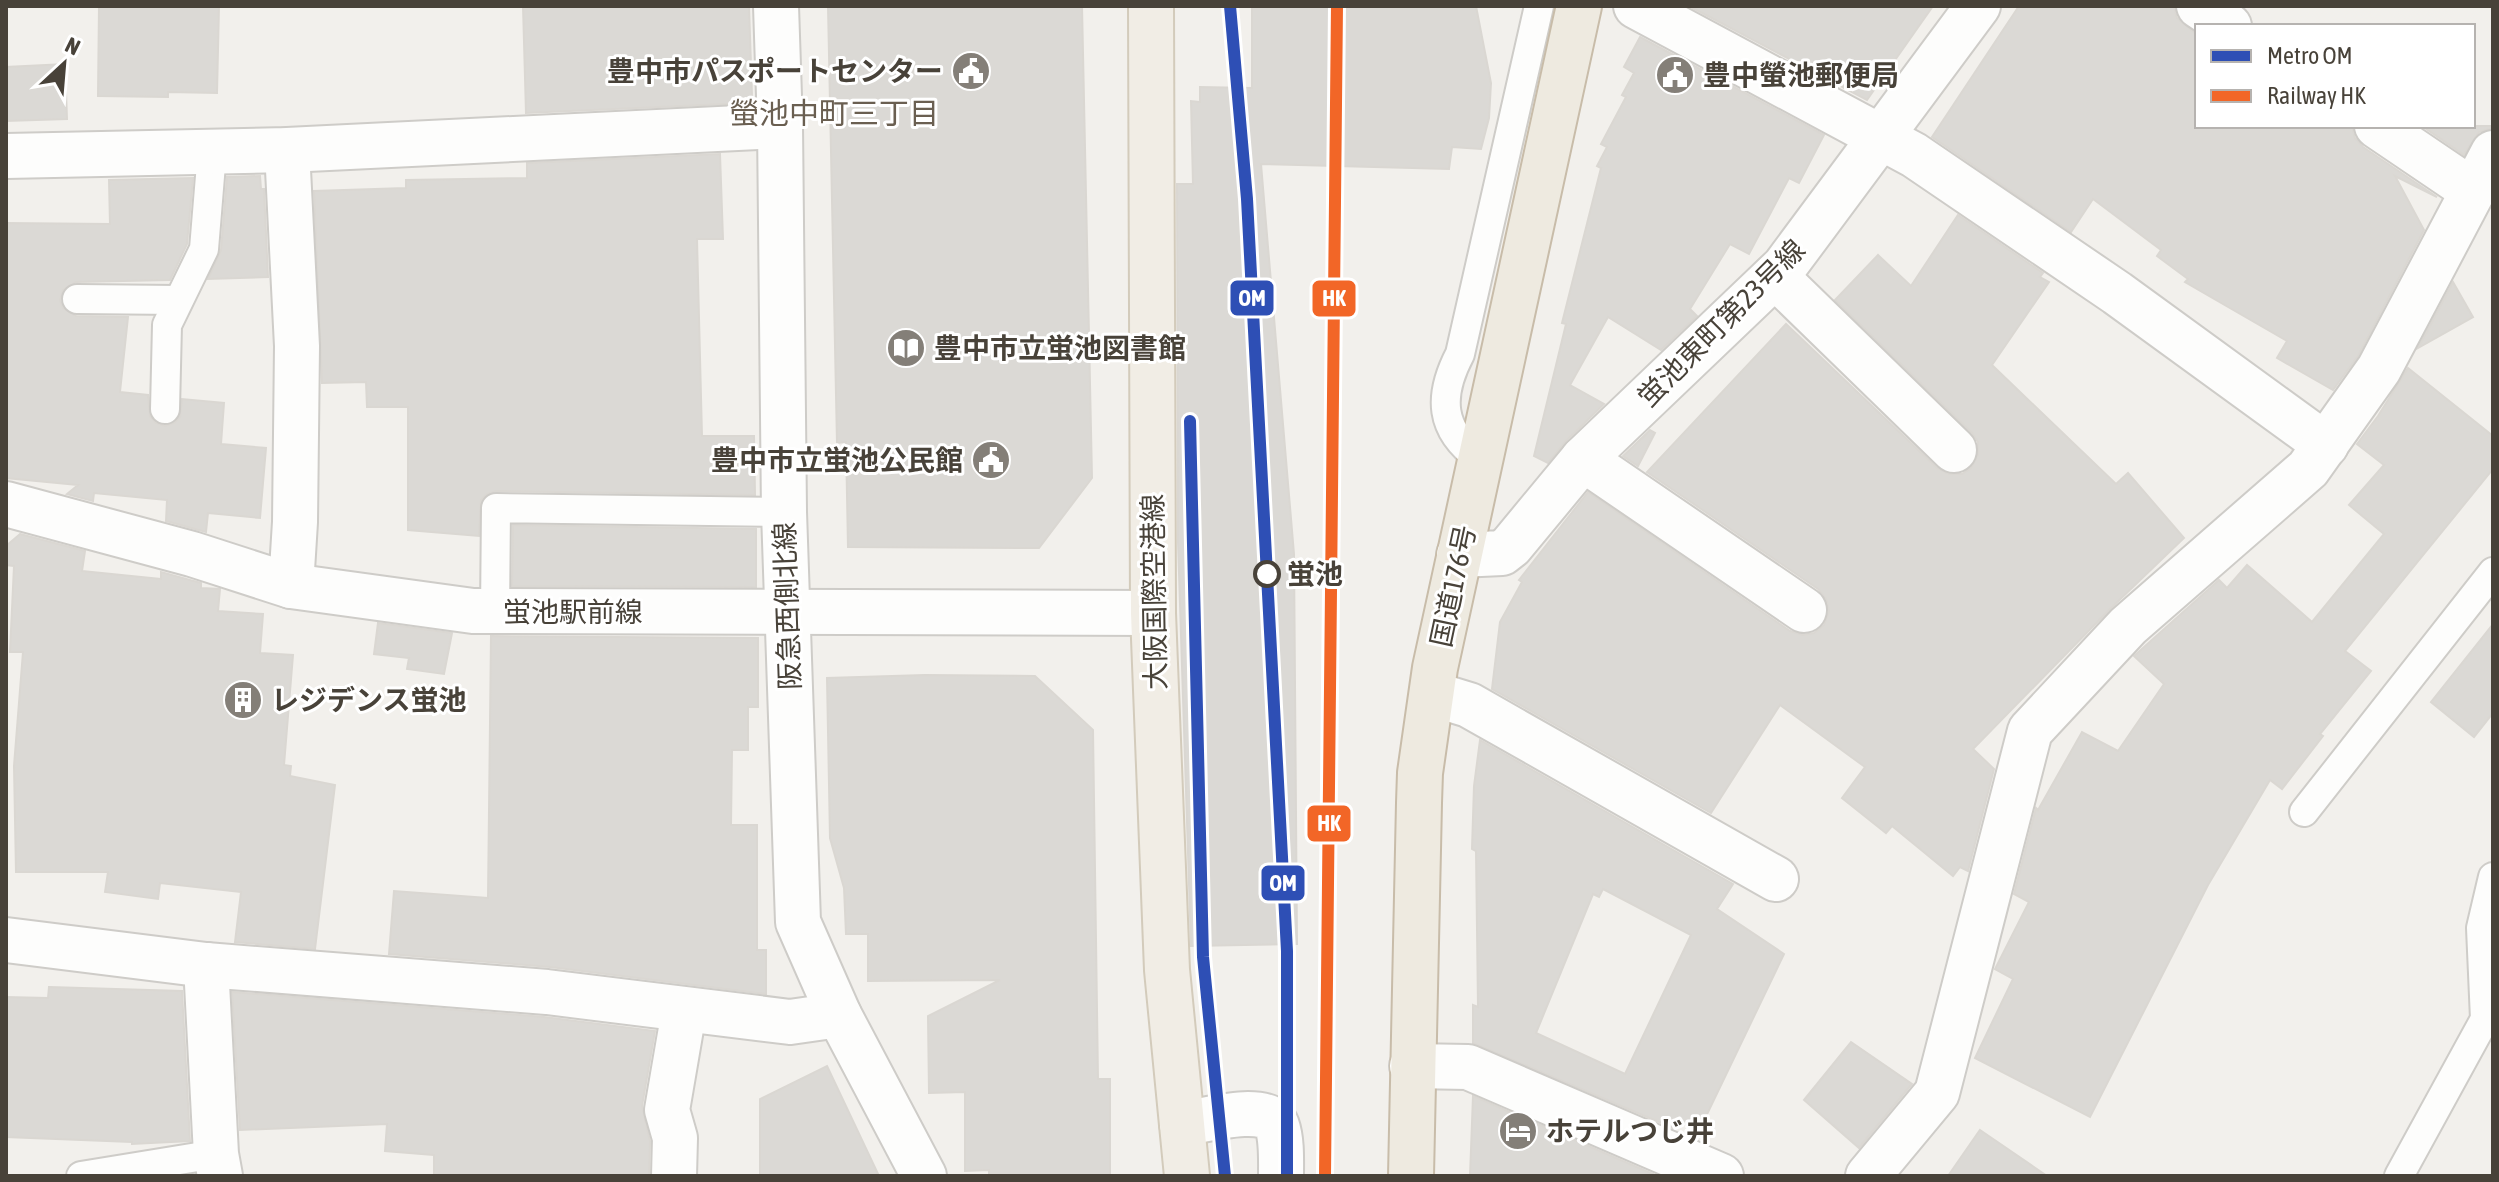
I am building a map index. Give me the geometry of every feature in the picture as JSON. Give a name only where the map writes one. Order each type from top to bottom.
[{"type":"highway","name":"国道176号","points":[[1411,1176],[1420,773],[1435,668],[1579,6]]},
{"type":"main road","name":"大阪国際空港線","points":[[1151,6],[1153,613],[1167,970],[1187,1176]]},
{"type":"street","name":"阪急西側北線","points":[[776,6],[784,512],[798,922],[839,1015],[924,1176]]},
{"type":"street","points":[[1636,6],[1914,155],[2117,293],[2326,445]]},
{"type":"street","name":"蛍池東町第23号線","points":[[1459,555],[1502,553],[1583,459],[1784,267],[1978,6]]},
{"type":"street","points":[[2199,6],[2226,24]]},
{"type":"street","points":[[6,156],[287,150],[780,126]]},
{"type":"street","points":[[1868,1176],[1937,1093],[2030,731],[2128,626],[2308,469],[2379,369],[2483,172],[2382,128]]},
{"type":"street","points":[[287,150],[297,346],[291,586]]},
{"type":"street","points":[[1775,276],[1954,450]]},
{"type":"street","points":[[1583,459],[1804,610]]},
{"type":"street","name":"蛍池駅前線","points":[[6,504],[192,554],[291,586],[473,611],[1153,613]]},
{"type":"street","points":[[1433,694],[1469,705],[1776,879]]},
{"type":"street","points":[[6,940],[206,965],[547,992],[790,1022],[839,1015]]},
{"type":"street","points":[[206,965],[218,1165]]},
{"type":"street","points":[[674,1176],[675,1138],[667,1110],[684,1011]]},
{"type":"street","points":[[1412,1066],[1468,1067],[1721,1176]]},
{"type":"street","points":[[1182,1124],[1251,1113],[1271,1118],[1277,1125],[1281,1176]]},
{"type":"lane","points":[[1480,459],[1464,447],[1453,432],[1444,391],[1460,354],[1539,6]]},
{"type":"lane","points":[[165,409],[167,325],[204,249],[212,152]]},
{"type":"lane","points":[[77,299],[177,300]]},
{"type":"lane","points":[[495,612],[496,508],[784,512]]},
{"type":"lane","points":[[2304,812],[2493,572]]},
{"type":"lane","points":[[2399,1176],[2485,1019],[2481,928],[2493,877]]},
{"type":"lane","points":[[81,1176],[218,1165]]},
{"type":"building","points":[[99,6],[219,6],[217,93],[168,92],[168,97],[98,96]]},
{"type":"building","points":[[523,6],[749,6],[752,96],[747,103],[526,113]]},
{"type":"building","points":[[828,6],[1082,6],[1092,478],[1039,548],[848,547],[846,442],[837,443]]},
{"type":"building","points":[[1252,6],[1476,6],[1491,83],[1489,118],[1481,149],[1452,147],[1449,169],[1261,164],[1294,554],[1297,944],[1191,946],[1178,542],[1177,184],[1193,184],[1191,101],[1200,102],[1200,87],[1252,88]]},
{"type":"building","points":[[1689,6],[1933,6],[1867,100]]},
{"type":"building","points":[[2019,6],[2174,6],[2177,18],[2195,33],[2195,128],[2352,128],[2355,138],[2363,147],[2437,197],[2395,176],[2424,230],[2358,356],[2333,390],[2277,358],[2287,341],[2185,282],[2188,279],[2157,256],[2161,250],[2093,199],[2071,232],[1932,137]]},
{"type":"building","points":[[1640,37],[1824,135],[1799,183],[1789,178],[1749,254],[1730,244],[1690,309],[1697,316],[1661,350],[1608,317],[1570,385],[1604,404],[1548,463],[1534,456],[1566,324],[1562,323],[1601,168],[1597,166],[1607,147],[1601,144],[1626,97],[1622,95],[1634,73],[1624,67]]},
{"type":"building","points":[[65,64],[67,119],[6,121],[6,67]]},
{"type":"building","points":[[2493,126],[2479,132],[2464,155],[2425,128]]},
{"type":"building","points":[[720,154],[723,239],[697,239],[702,436],[754,436],[755,495],[496,491],[481,500],[479,536],[408,530],[408,407],[367,407],[366,382],[322,383],[314,191],[406,188],[406,180],[527,178],[527,163]]},
{"type":"building","points":[[260,176],[261,189],[264,189],[268,277],[208,279],[221,250],[227,177]]},
{"type":"building","points":[[193,178],[187,244],[170,280],[76,282],[63,290],[60,300],[63,308],[76,316],[128,317],[120,392],[148,395],[150,416],[156,423],[165,426],[174,423],[180,417],[182,399],[224,403],[221,444],[266,448],[260,518],[208,513],[206,532],[166,521],[167,500],[94,493],[93,501],[67,494],[78,485],[6,478],[6,223],[110,224],[109,180]]},
{"type":"building","points":[[1958,215],[2043,273],[2040,277],[2049,282],[1992,365],[2116,484],[2128,473],[2184,538],[1973,749],[1994,769],[1968,871],[1960,867],[1953,876],[1892,826],[1886,833],[1842,798],[1865,767],[1780,705],[1711,813],[1492,689],[1500,622],[1522,582],[1519,580],[1588,492],[1790,631],[1803,635],[1814,633],[1824,625],[1829,611],[1826,599],[1818,589],[1647,472],[1786,324],[1937,468],[1949,474],[1962,474],[1971,468],[1978,455],[1978,442],[1972,433],[1835,300],[1878,255],[1911,286]]},
{"type":"building","points":[[2453,282],[2473,317],[2418,348]]},
{"type":"building","points":[[2408,368],[2493,436],[2493,469],[2345,651],[2371,671],[2320,734],[2323,736],[2282,789],[2270,780],[2208,885],[2090,1117],[1975,1058],[2013,979],[1995,969],[2029,902],[2014,894],[2036,808],[2038,810],[2082,732],[2118,751],[2164,684],[2134,656],[2219,580],[2227,588],[2247,565],[2312,622],[2384,534],[2349,505],[2384,465],[2357,444]]},
{"type":"building","points":[[1650,430],[1655,433],[1638,466],[1623,456]]},
{"type":"building","points":[[513,525],[756,529],[756,587],[512,586]]},
{"type":"building","points":[[20,534],[85,551],[82,571],[161,579],[161,572],[201,583],[201,588],[220,589],[218,611],[263,614],[260,653],[293,655],[284,765],[291,766],[290,776],[335,785],[315,949],[235,942],[241,892],[160,883],[158,899],[105,892],[108,872],[16,872],[14,766],[23,652],[10,652],[14,566],[6,565],[6,546]]},
{"type":"building","points":[[378,623],[452,633],[444,674],[407,669],[409,658],[374,654]]},
{"type":"building","points":[[2493,624],[2493,713],[2474,737],[2431,702]]},
{"type":"building","points":[[491,636],[758,638],[758,707],[748,707],[748,750],[732,750],[731,825],[757,825],[757,950],[766,950],[766,994],[550,967],[389,954],[394,891],[488,898]]},
{"type":"building","points":[[1035,676],[1093,730],[1098,1079],[1110,1079],[1110,1176],[989,1176],[989,1170],[965,1171],[965,1092],[929,1093],[928,1016],[1000,980],[868,981],[868,934],[846,934],[844,888],[830,838],[827,678]]},
{"type":"building","points":[[1480,740],[1733,884],[1717,909],[1784,954],[1699,1131],[1677,1121],[1673,1128],[1473,1043],[1473,1005],[1478,1007],[1476,851],[1472,849],[1474,786]],"holes":[[[1603,889],[1691,935],[1625,1074],[1536,1033],[1593,894],[1599,897]]]},
{"type":"building","points":[[49,987],[182,991],[190,1141],[132,1144],[6,1137],[6,997],[48,998]]},
{"type":"building","points":[[232,992],[544,1017],[655,1031],[642,1106],[650,1141],[649,1176],[434,1176],[434,1155],[385,1151],[387,1124],[240,1130]]},
{"type":"building","points":[[1851,1042],[1912,1084],[1859,1148],[1804,1100]]},
{"type":"building","points":[[827,1066],[879,1176],[760,1176],[760,1099]]},
{"type":"building","name":"ホテルつじ井","points":[[1473,1096],[1653,1174],[1470,1176]]},
{"type":"building","points":[[1980,1130],[2047,1176],[1948,1176]]},
{"type":"metro line","name":"OM","points":[[1230,6],[1247,199],[1287,951],[1287,1176]]},
{"type":"metro line","name":"OM","points":[[1190,421],[1203,957],[1225,1176]]},
{"type":"rail line","name":"HK","points":[[1325,1176],[1337,6]]},
{"type":"place","name":"豊中市パスポートセンター","points":[[971,71]]},
{"type":"place","name":"豊中螢池郵便局","points":[[1675,75]]},
{"type":"place","name":"豊中市立蛍池図書館","points":[[906,348]]},
{"type":"place","name":"豊中市立蛍池公民館","points":[[991,460]]},
{"type":"place","name":"蛍池","points":[[1267,574]]},
{"type":"place","name":"レジデンス蛍池","points":[[243,700]]},
{"type":"place","name":"ホテルつじ井","points":[[1518,1131]]},
{"type":"district","name":"螢池中町三丁目","points":[[834,113]]}]
